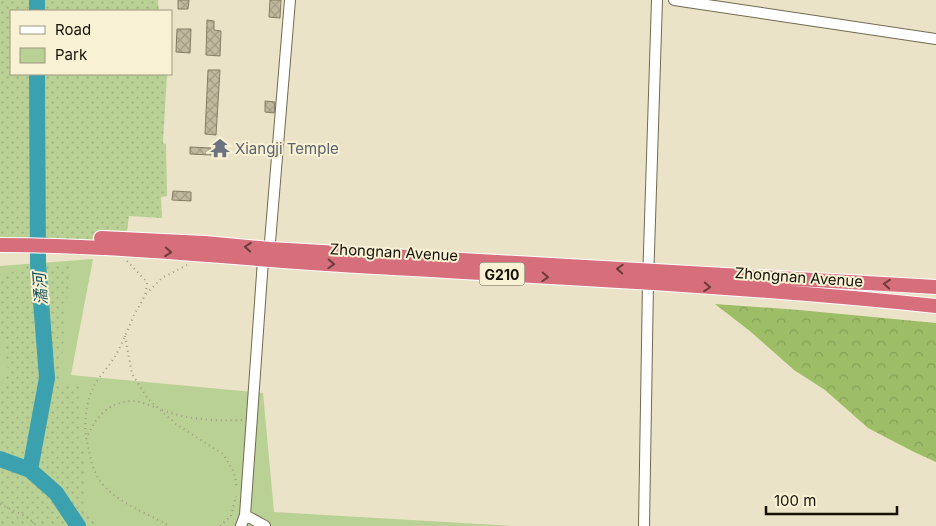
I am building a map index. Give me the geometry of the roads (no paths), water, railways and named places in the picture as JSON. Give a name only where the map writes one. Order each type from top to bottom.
[{"type":"highway","name":"Zhongnan Avenue","points":[[0,236],[267,256],[648,277],[936,288]]},
{"type":"highway","name":"Zhongnan Avenue","points":[[0,245],[69,241]]},
{"type":"highway","name":"Zhongnan Avenue","points":[[648,277],[936,306]]},
{"type":"street","points":[[241,526],[245,515],[252,416],[290,0]]},
{"type":"street","points":[[644,526],[648,277],[657,0]]},
{"type":"street","points":[[674,0],[936,39]]},
{"type":"street","points":[[245,515],[265,526]]},
{"type":"waterway","name":"潏河","points":[[37,0],[37,10]]},
{"type":"waterway","name":"潏河","points":[[30,470],[47,378],[38,263],[37,75]]},
{"type":"waterway","points":[[0,459],[30,470],[56,493],[78,526]]},
{"type":"place","name":"Xiangji Temple","points":[[220,148]]}]
